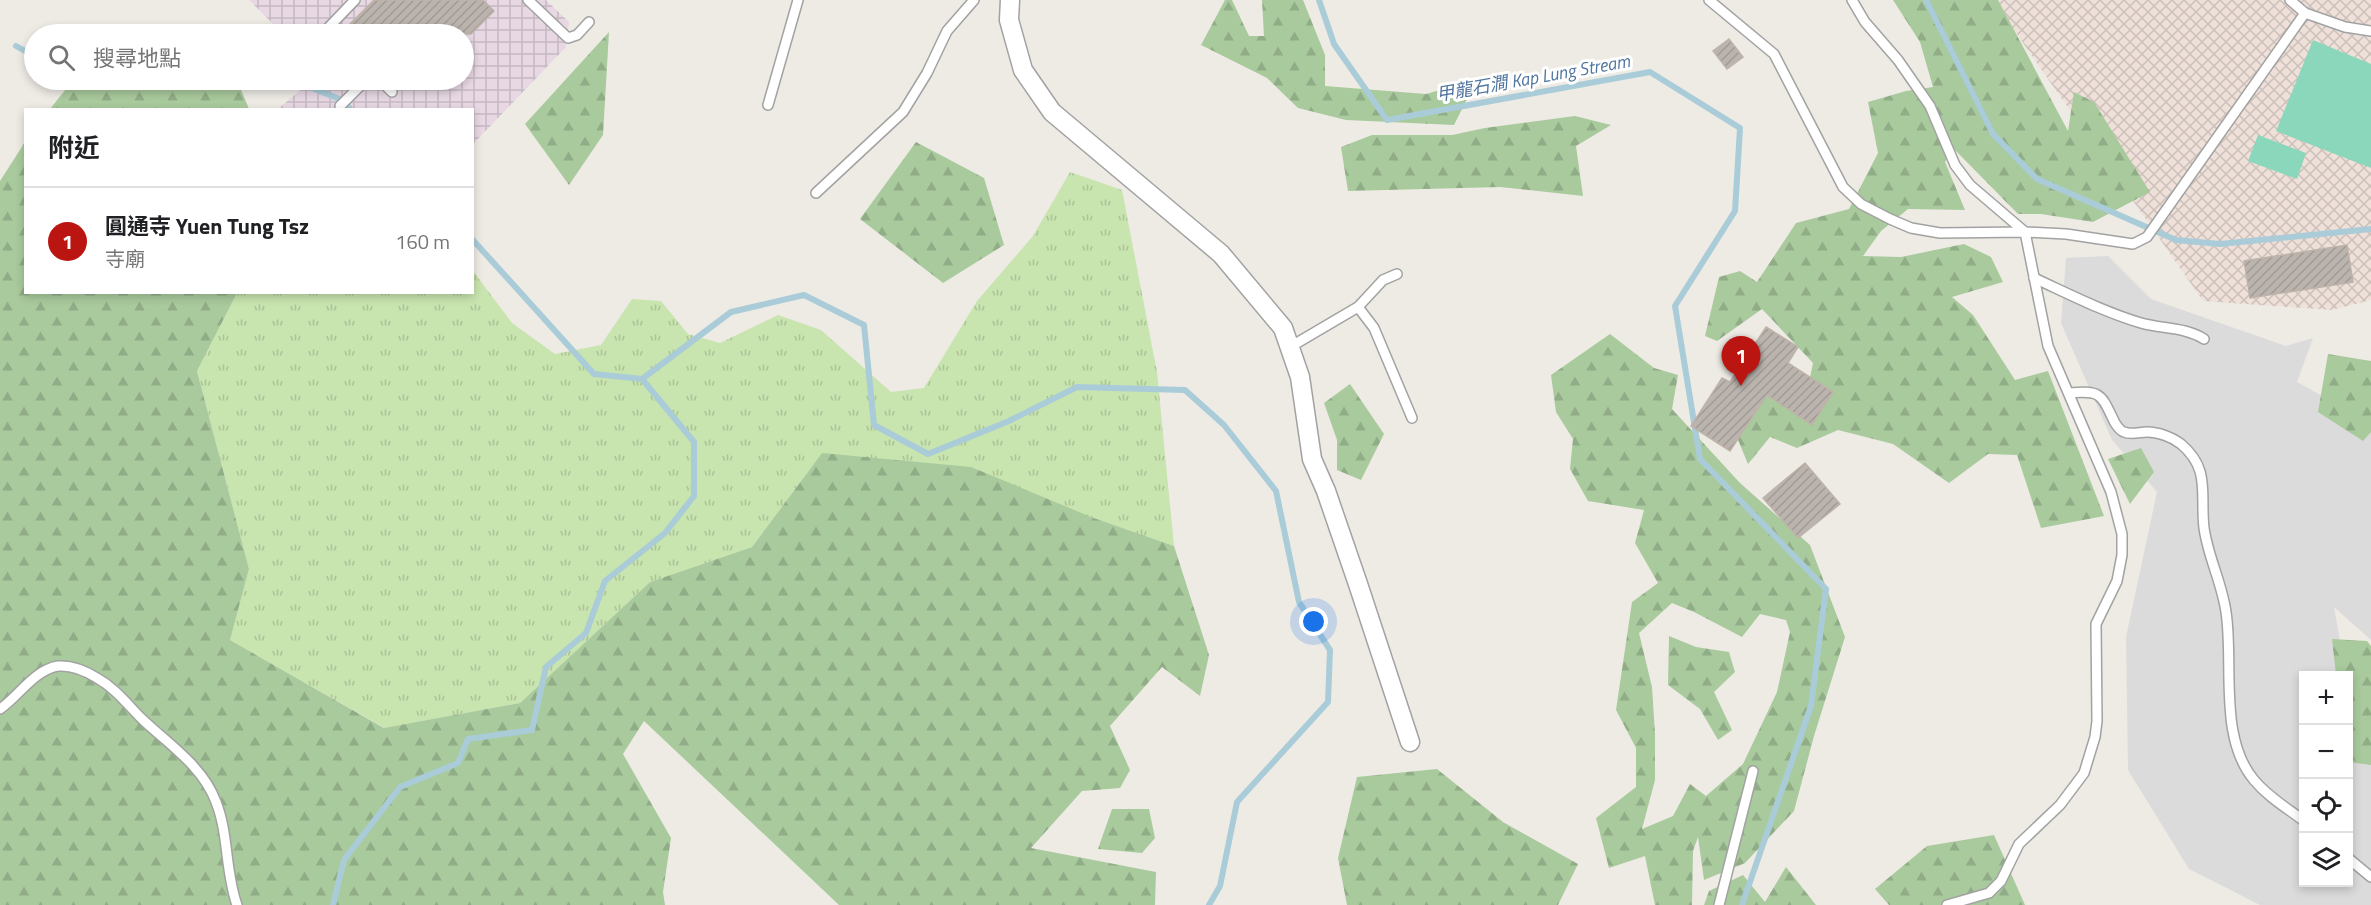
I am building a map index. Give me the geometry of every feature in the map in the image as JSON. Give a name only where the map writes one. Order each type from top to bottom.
[{"type":"street","points":[[1010,0],[1009,20],[1023,70],[1052,112],[1221,254],[1283,328],[1300,377],[1312,459],[1326,491],[1410,742]]},
{"type":"lane","points":[[332,24],[355,0]]},
{"type":"lane","points":[[528,0],[568,38],[577,35],[589,22]]},
{"type":"lane","points":[[768,105],[798,0]]},
{"type":"lane","points":[[816,193],[903,112],[927,73],[947,31],[974,0]]},
{"type":"lane","points":[[1709,0],[1774,54],[1843,187],[1861,204],[1911,228],[1940,233],[2066,234],[2133,244],[2147,237],[2168,209],[2305,14]]},
{"type":"lane","points":[[1852,0],[1864,22],[1898,60],[1926,99],[1955,165],[1970,185],[2025,232],[2048,346],[2111,492],[2122,534],[2119,575],[2096,624],[2097,721],[2093,746],[2084,773],[2060,805],[2019,844],[2001,881],[1989,893],[1947,905]]},
{"type":"lane","points":[[2290,0],[2305,14],[2345,27],[2371,31]]},
{"type":"lane","points":[[340,106],[356,90]]},
{"type":"lane","points":[[1290,347],[1358,307],[1383,280],[1397,274]]},
{"type":"lane","points":[[2034,278],[2097,307],[2141,323],[2192,333],[2204,339]]},
{"type":"lane","points":[[1358,307],[1374,328],[1412,418]]},
{"type":"lane","points":[[2069,393],[2088,391],[2097,393],[2104,399],[2119,429],[2125,433],[2151,432],[2165,436],[2179,442],[2195,460],[2202,473],[2206,542],[2224,594],[2229,634],[2230,706],[2234,733],[2242,761],[2253,780],[2299,817]]},
{"type":"lane","points":[[0,709],[34,678],[56,667],[78,668],[108,685],[185,757],[210,788],[221,818],[227,867],[237,905]]},
{"type":"lane","points":[[1719,905],[1753,771]]},
{"type":"lane","points":[[2353,861],[2371,877]]},
{"type":"shaded area","points":[[249,0],[546,0],[569,22],[566,47],[474,143],[474,108],[279,108],[300,90],[474,90],[474,24],[273,24]]},
{"type":"shaded area","points":[[1993,0],[2371,0],[2371,300],[2332,310],[2203,301]]},
{"type":"shaded area","points":[[2108,256],[2151,299],[2286,346],[2313,338],[2297,382],[2371,423],[2371,640],[2334,607],[2345,671],[2299,671],[2299,887],[2353,887],[2353,704],[2371,763],[2371,905],[2260,905],[2189,869],[2128,770],[2126,637],[2157,492],[2112,440],[2061,323],[2066,258]]},
{"type":"green space","points":[[1225,0],[1232,0],[1249,36],[1264,36],[1262,0],[1303,0],[1325,55],[1325,86],[1426,94],[1477,79],[1454,125],[1346,120],[1298,108],[1267,78],[1201,45]]},
{"type":"green space","points":[[1893,0],[1998,0],[2068,131],[2074,92],[2094,102],[2150,192],[2093,222],[2041,214],[2018,214],[1954,149],[1945,162],[1965,210],[1908,209],[1881,231],[1863,256],[1901,257],[1964,244],[1991,257],[2003,282],[1952,297],[1973,315],[2015,380],[2048,371],[2104,516],[2041,528],[2017,455],[1988,454],[1949,483],[1893,444],[1838,430],[1797,448],[1770,437],[1748,464],[1731,423],[1767,357],[1807,392],[1813,363],[1762,309],[1717,341],[1705,336],[1719,277],[1740,271],[1757,282],[1796,223],[1849,209],[1878,153],[1868,102],[1906,91],[1933,87],[1920,42]]},
{"type":"green space","points":[[609,32],[603,135],[569,185],[525,124]]},
{"type":"green space","points":[[2313,40],[2371,64],[2371,168],[2276,131]]},
{"type":"green space","points":[[65,90],[241,90],[249,108],[51,108]]},
{"type":"green space","points":[[1575,116],[1611,125],[1576,146],[1583,196],[1500,187],[1348,191],[1341,147],[1372,135],[1452,135],[1485,128]]},
{"type":"green space","points":[[2258,135],[2306,153],[2297,179],[2248,161]]},
{"type":"green space","points":[[916,142],[984,178],[1004,245],[943,283],[860,219]]},
{"type":"green space","points":[[24,144],[24,294],[236,294],[197,371],[249,569],[230,640],[384,728],[520,703],[650,582],[752,547],[822,453],[971,467],[1091,517],[1174,546],[1209,655],[1200,696],[1162,667],[1110,726],[1130,770],[1120,788],[1082,791],[1031,848],[1156,872],[1155,905],[839,905],[644,721],[623,754],[671,838],[663,892],[665,905],[0,905],[0,181]]},
{"type":"green space","points":[[1070,172],[1122,190],[1157,372],[1174,546],[1091,517],[822,453],[752,547],[650,582],[520,703],[385,728],[230,640],[249,569],[197,371],[236,294],[474,294],[474,272],[512,323],[555,354],[601,345],[632,299],[661,301],[688,334],[720,343],[778,315],[821,330],[891,392],[924,388],[977,301],[1033,236]]},
{"type":"green space","points":[[1610,334],[1654,368],[1678,375],[1672,409],[1740,483],[1810,545],[1845,637],[1814,736],[1794,811],[1745,863],[1704,880],[1698,837],[1693,851],[1692,905],[1655,905],[1645,856],[1609,868],[1596,818],[1636,787],[1636,748],[1616,710],[1632,602],[1658,583],[1635,543],[1644,510],[1588,501],[1570,469],[1573,439],[1556,412],[1551,375]],"holes":[[[1672,603],[1742,637],[1760,614],[1786,620],[1790,632],[1777,692],[1743,764],[1706,796],[1690,784],[1673,816],[1642,829],[1655,780],[1655,734],[1652,687],[1639,633]]]},
{"type":"green space","points":[[2328,354],[2371,361],[2371,432],[2363,441],[2318,412]]},
{"type":"green space","points":[[1350,384],[1384,434],[1361,480],[1337,470],[1337,440],[1324,403]]},
{"type":"green space","points":[[2141,448],[2154,472],[2130,504],[2108,459]]},
{"type":"green space","points":[[1669,636],[1696,647],[1729,652],[1735,672],[1714,692],[1732,730],[1718,740],[1700,709],[1668,685]]},
{"type":"green space","points":[[2332,639],[2367,641],[2371,646],[2371,765],[2353,763],[2353,671],[2336,671]]},
{"type":"green space","points":[[1437,769],[1503,822],[1578,864],[1558,905],[1347,905],[1338,858],[1357,777]]},
{"type":"green space","points":[[1112,809],[1149,809],[1155,838],[1142,853],[1098,849]]},
{"type":"green space","points":[[1994,835],[2025,905],[1889,905],[1875,889],[1927,846]]},
{"type":"green space","points":[[1786,867],[1816,905],[1704,905],[1709,891],[1743,875],[1765,902]]},
{"type":"building","points":[[374,0],[483,0],[494,11],[474,31],[474,24],[350,24]]},
{"type":"building","points":[[1729,39],[1743,57],[1727,69],[1713,51]]},
{"type":"building","points":[[2347,245],[2353,282],[2250,298],[2244,261]]},
{"type":"building","points":[[1766,327],[1798,347],[1788,363],[1833,392],[1812,425],[1767,395],[1730,451],[1691,426],[1722,378],[1730,382]]},
{"type":"building","points":[[1805,463],[1840,504],[1798,538],[1763,498]]},
{"type":"waterway","name":"甲龍石澗 Kap Lung Stream","points":[[1319,0],[1334,44],[1387,120],[1650,72],[1740,128],[1735,211],[1675,306],[1700,459],[1826,589],[1811,706],[1742,905]]},
{"type":"waterway","points":[[1926,0],[1993,134],[2037,179],[2176,240],[2220,244],[2371,229]]},
{"type":"waterway","points":[[16,46],[24,50]]},
{"type":"waterway","points":[[317,90],[342,100],[349,108]]},
{"type":"waterway","points":[[333,905],[344,860],[400,787],[458,763],[468,739],[532,730],[546,667],[586,633],[605,581],[665,533],[694,496],[694,442],[642,379],[594,374],[474,241]]},
{"type":"waterway","points":[[642,379],[731,312],[804,295],[864,325],[874,425],[928,454],[1009,421],[1077,387],[1185,390],[1224,425],[1276,491],[1299,602],[1330,650],[1328,702],[1237,802],[1220,886],[1209,905]]},
{"type":"place","name":"圓通寺 Yuen Tung Tsz","points":[[1741,386]]}]
